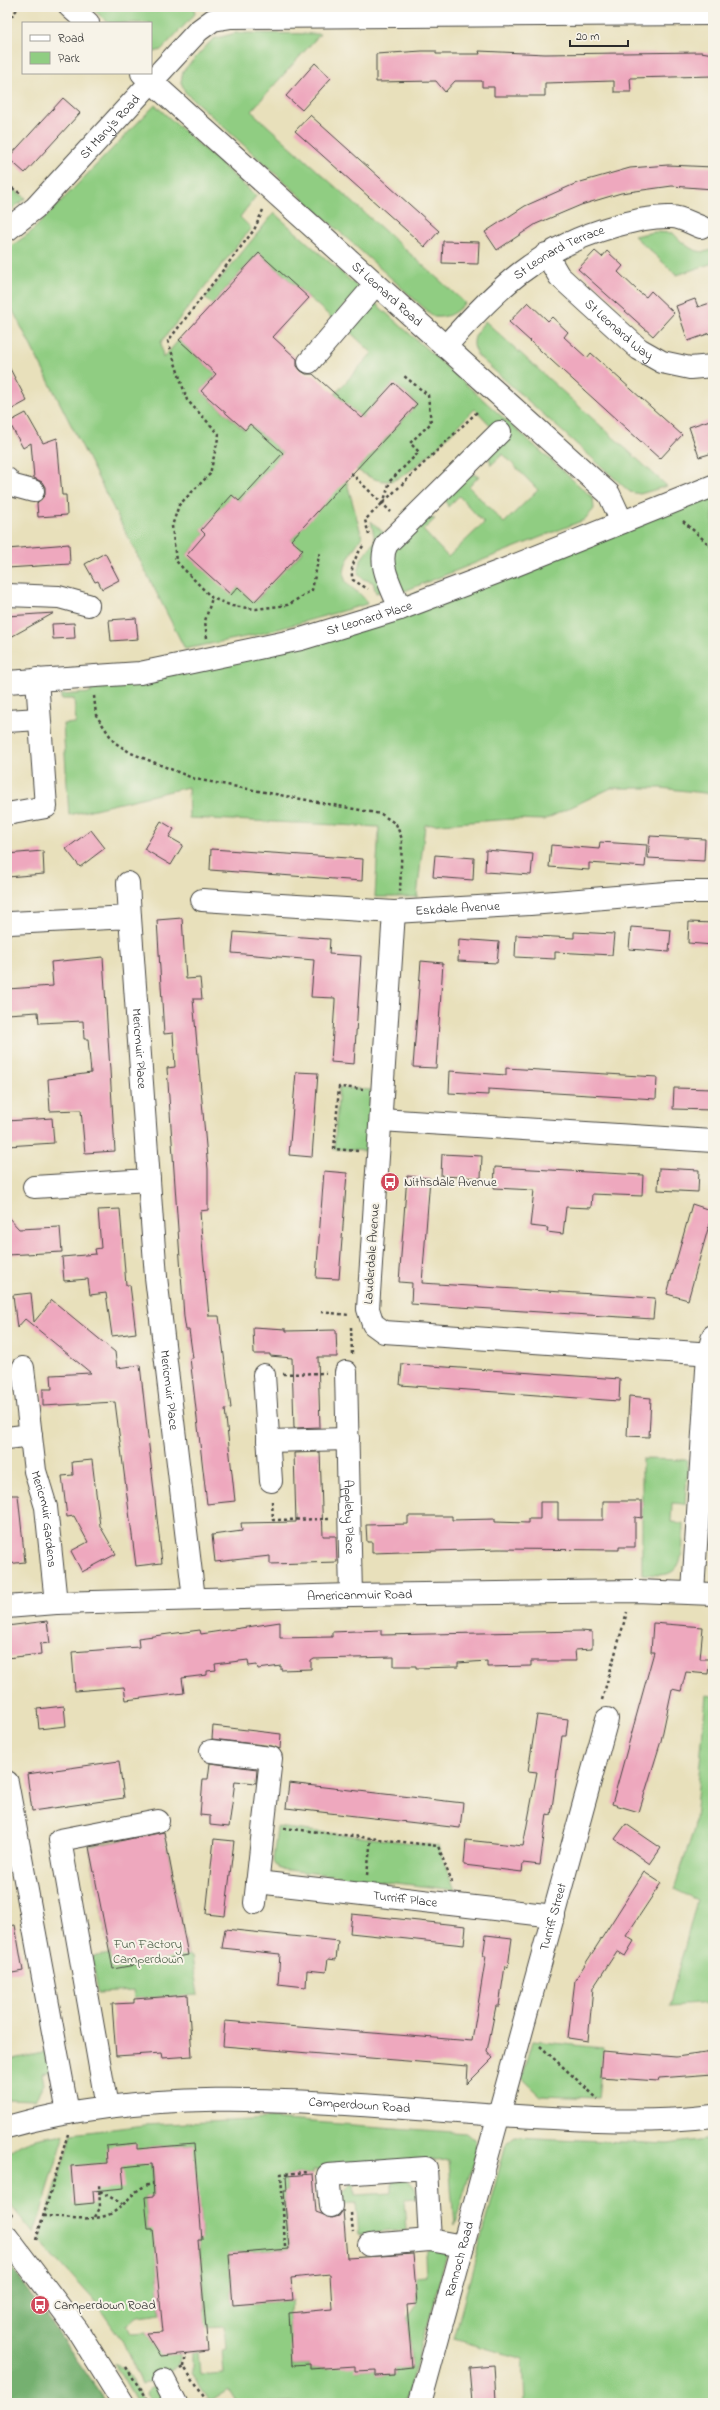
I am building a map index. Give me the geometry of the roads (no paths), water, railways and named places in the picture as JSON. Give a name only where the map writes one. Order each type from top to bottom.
[{"type":"street","points":[[70,7],[87,22]]},
{"type":"street","name":"St Mary's Road","points":[[152,72],[198,31],[213,20],[232,17],[713,14]]},
{"type":"street","name":"St Mary's Road","points":[[7,230],[35,208],[147,77]]},
{"type":"street","name":"St Leonard Road","points":[[147,77],[375,285],[609,494],[622,522]]},
{"type":"street","name":"St Leonard Terrace","points":[[445,347],[476,312],[508,281],[546,254],[588,233],[639,219],[674,217],[701,227]]},
{"type":"street","name":"St Leonard Way","points":[[546,254],[559,276],[639,349],[662,362],[690,368],[713,366]]},
{"type":"street","points":[[308,362],[375,285]]},
{"type":"street","points":[[400,608],[383,562],[382,553],[387,544],[500,432]]},
{"type":"street","points":[[7,479],[11,485],[33,492]]},
{"type":"street","name":"St Leonard Place","points":[[7,682],[37,679],[93,678],[140,673],[301,639],[400,608],[713,486]]},
{"type":"street","points":[[7,595],[59,597],[88,605]]},
{"type":"street","points":[[7,814],[46,807],[37,679]]},
{"type":"street","points":[[7,721],[39,719]]},
{"type":"street","name":"Mericmuir Place","points":[[128,883],[156,1276],[194,1599]]},
{"type":"street","name":"Eskdale Avenue","points":[[202,900],[394,912],[530,904],[678,892],[713,892]]},
{"type":"street","name":"Lauderdale Avenue","points":[[394,912],[368,1309],[373,1324],[384,1332],[711,1348]]},
{"type":"street","points":[[10,923],[130,917]]},
{"type":"street","points":[[381,1120],[713,1141]]},
{"type":"street","points":[[34,1187],[149,1180]]},
{"type":"street","points":[[703,1593],[711,1348]]},
{"type":"street","name":"Mericmuir Gardens","points":[[23,1368],[35,1471],[46,1507],[56,1603]]},
{"type":"street","name":"Appleby Place","points":[[346,1372],[351,1595]]},
{"type":"street","points":[[264,1375],[271,1481]]},
{"type":"street","points":[[7,1438],[31,1435]]},
{"type":"street","points":[[268,1441],[348,1439]]},
{"type":"street","name":"Americanmuir Road","points":[[7,1607],[56,1603],[351,1595],[636,1591],[703,1593]]},
{"type":"street","name":"Turriff Street","points":[[499,2115],[607,1719]]},
{"type":"street","points":[[211,1751],[271,1758],[255,1903]]},
{"type":"street","points":[[7,1782],[68,2113]]},
{"type":"street","points":[[107,2107],[60,1840],[158,1821]]},
{"type":"street","name":"Turriff Place","points":[[257,1882],[554,1916]]},
{"type":"street","name":"Camperdown Road","points":[[7,2127],[68,2113],[107,2107],[206,2100],[288,2100],[596,2121],[692,2119],[713,2116]]},
{"type":"street","name":"Rannoch Road","points":[[420,2403],[499,2115]]},
{"type":"street","points":[[331,2206],[328,2175],[426,2168],[430,2240]]},
{"type":"street","points":[[7,2237],[78,2331],[123,2403]]},
{"type":"street","points":[[369,2245],[430,2240],[463,2246]]},
{"type":"street","points":[[164,2380],[176,2403]]},
{"type":"place","name":"Nithsdale Avenue","points":[[390,1182]]},
{"type":"place","name":"Camperdown Road","points":[[40,2305]]},
{"type":"park label","name":"Fun Factory Camperdown","points":[[148,1952]]}]
